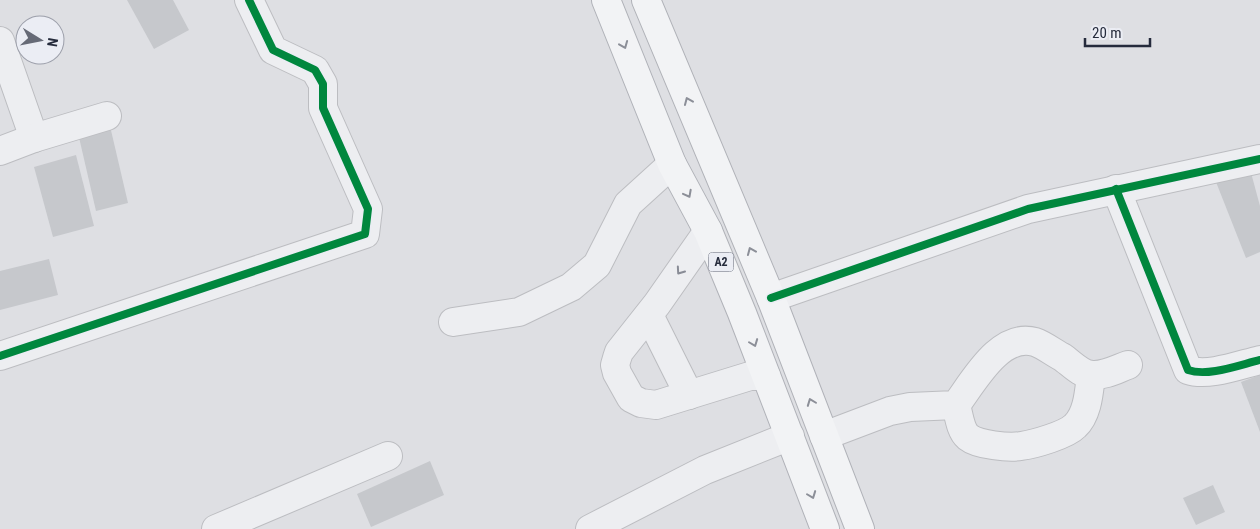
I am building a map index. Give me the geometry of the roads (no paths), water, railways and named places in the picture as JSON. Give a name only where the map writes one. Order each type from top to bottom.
[{"type":"highway","name":"A2","points":[[606,0],[672,164],[708,231],[825,529]]},
{"type":"highway","name":"A2","points":[[646,0],[771,298],[860,529]]},
{"type":"street","points":[[0,356],[365,234],[368,209],[323,108],[323,84],[315,70],[273,50],[249,0]]},
{"type":"street","points":[[0,41],[34,138]]},
{"type":"street","points":[[0,150],[106,116]]},
{"type":"street","points":[[771,298],[1028,209],[1260,159]]},
{"type":"street","points":[[453,322],[519,312],[571,287],[597,264],[628,204],[672,164]]},
{"type":"street","points":[[1116,189],[1188,370],[1196,373],[1208,372],[1260,360]]},
{"type":"street","points":[[708,231],[649,315],[620,352],[615,365],[617,373],[631,398],[641,403],[656,405],[750,376],[766,376]]},
{"type":"street","points":[[649,315],[689,395]]},
{"type":"street","points":[[956,405],[988,363],[1003,348],[1015,341],[1036,343],[1091,375],[1103,374],[1128,365]]},
{"type":"street","points":[[956,405],[962,429],[969,438],[991,445],[1020,447],[1064,433],[1075,427],[1082,418],[1091,375]]},
{"type":"street","points":[[824,436],[890,411],[910,407],[956,405]]},
{"type":"street","points":[[590,529],[705,470],[790,436]]},
{"type":"street","points":[[216,529],[388,456]]}]
